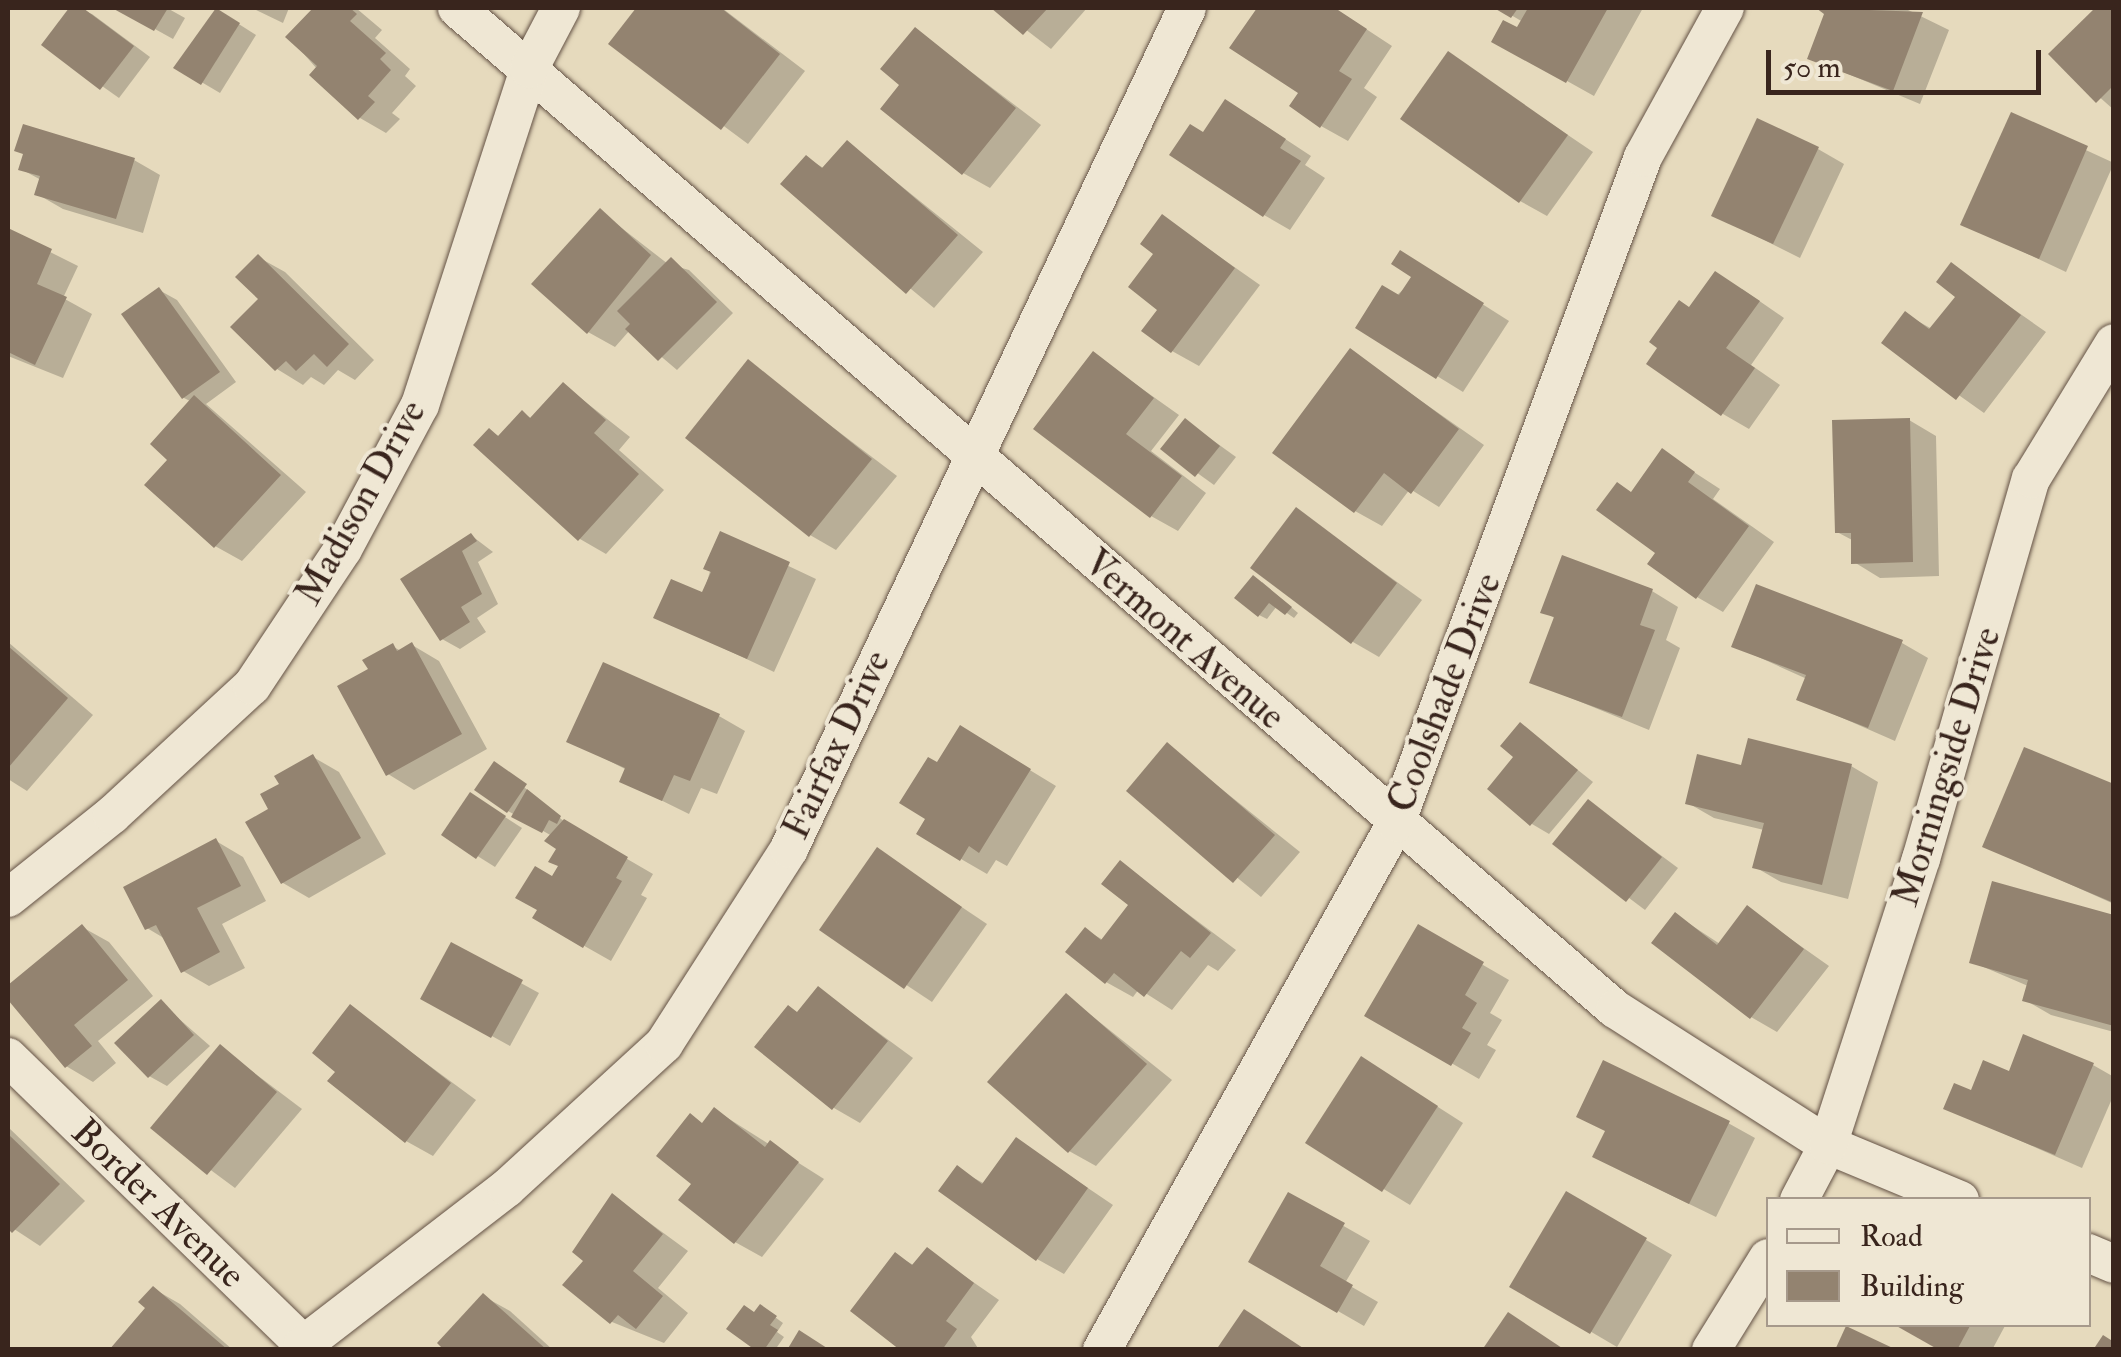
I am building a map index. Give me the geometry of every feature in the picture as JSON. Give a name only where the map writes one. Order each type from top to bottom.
[{"type":"street","name":"Vermont Avenue","points":[[457,8],[1614,1009],[1828,1145],[1953,1197]]},
{"type":"street","name":"Madison Drive","points":[[8,898],[112,815],[252,686],[343,549],[420,405],[529,69],[561,8]]},
{"type":"street","name":"Fairfax Drive","points":[[306,1347],[507,1188],[664,1044],[789,850],[1187,8]]},
{"type":"street","name":"Coolshade Drive","points":[[1102,1350],[1396,823],[1643,158],[1725,8]]},
{"type":"street","name":"Morningside Drive","points":[[1801,1197],[1828,1145],[1921,859],[2032,479],[2114,343]]},
{"type":"street","name":"Border Avenue","points":[[8,1058],[306,1347]]},
{"type":"street","points":[[1710,1350],[1766,1261]]},
{"type":"building","points":[[69,8],[83,8],[134,46],[100,90],[41,45]]},
{"type":"building","points":[[112,8],[168,8],[154,31]]},
{"type":"building","points":[[216,8],[240,23],[201,85],[173,68]]},
{"type":"building","points":[[313,8],[350,8],[357,14],[350,21],[386,53],[380,59],[391,70],[368,96],[375,102],[358,120],[309,75],[317,66],[285,37]]},
{"type":"building","points":[[636,8],[721,8],[780,54],[721,130],[608,44]]},
{"type":"building","points":[[991,8],[1048,8],[1023,35]]},
{"type":"building","points":[[1257,8],[1335,8],[1367,29],[1339,71],[1352,79],[1320,128],[1289,106],[1298,93],[1229,48]]},
{"type":"building","points":[[1494,8],[1518,8],[1511,18]]},
{"type":"building","points":[[1528,8],[1608,8],[1566,83],[1491,42],[1503,20],[1517,27]]},
{"type":"building","points":[[1816,8],[1923,12],[1893,91],[1807,59],[1824,14]]},
{"type":"building","points":[[2095,8],[2114,8],[2114,85],[2096,103],[2048,54]]},
{"type":"building","points":[[915,27],[1016,108],[962,175],[880,109],[899,85],[880,69]]},
{"type":"building","points":[[1448,51],[1568,135],[1519,203],[1400,119]]},
{"type":"building","points":[[1225,99],[1286,139],[1280,148],[1301,161],[1263,217],[1169,155],[1190,124],[1203,132]]},
{"type":"building","points":[[2011,112],[2088,146],[2039,259],[1960,225]]},
{"type":"building","points":[[1757,118],[1819,147],[1773,244],[1711,216]]},
{"type":"building","points":[[23,124],[135,158],[116,219],[34,195],[40,176],[18,170],[23,154],[14,151]]},
{"type":"building","points":[[847,140],[958,235],[906,294],[780,184],[806,155],[822,168]]},
{"type":"building","points":[[600,208],[651,255],[587,334],[531,284]]},
{"type":"building","points":[[1162,214],[1235,268],[1171,353],[1141,331],[1157,310],[1128,287],[1153,254],[1140,244]]},
{"type":"building","points":[[8,228],[52,249],[37,284],[67,297],[35,365],[8,352]]},
{"type":"building","points":[[1400,250],[1484,303],[1436,379],[1355,328],[1382,285],[1399,295],[1411,277],[1391,264]]},
{"type":"building","points":[[258,254],[349,344],[327,367],[314,354],[296,371],[286,361],[275,371],[230,327],[258,299],[235,277]]},
{"type":"building","points":[[671,257],[717,302],[658,361],[625,329],[630,324],[617,311]]},
{"type":"building","points":[[1951,262],[2021,315],[1956,400],[1881,343],[1905,311],[1929,329],[1955,297],[1936,282]]},
{"type":"building","points":[[1715,271],[1760,301],[1726,348],[1755,368],[1721,416],[1646,364],[1657,348],[1649,342],[1679,300],[1689,307]]},
{"type":"building","points":[[159,287],[220,372],[182,399],[121,314]]},
{"type":"building","points":[[1350,348],[1459,429],[1411,494],[1384,473],[1354,513],[1272,453]]},
{"type":"building","points":[[1093,351],[1154,398],[1126,434],[1182,476],[1150,518],[1033,429]]},
{"type":"building","points":[[748,359],[872,459],[809,537],[685,438]]},
{"type":"building","points":[[563,382],[606,420],[594,433],[639,474],[578,541],[473,445],[489,428],[498,436],[522,410],[530,418]]},
{"type":"building","points":[[194,395],[281,475],[214,548],[144,485],[167,460],[150,444]]},
{"type":"building","points":[[1185,418],[1220,446],[1195,477],[1160,449]]},
{"type":"building","points":[[1910,418],[1913,562],[1851,564],[1851,533],[1835,533],[1832,420]]},
{"type":"building","points":[[1662,448],[1695,472],[1688,482],[1749,526],[1696,599],[1647,564],[1655,553],[1596,510],[1617,482],[1631,492]]},
{"type":"building","points":[[1296,507],[1397,583],[1351,644],[1250,568]]},
{"type":"building","points":[[720,531],[790,562],[747,659],[653,618],[671,579],[702,592],[711,572],[703,569]]},
{"type":"building","points":[[471,533],[477,541],[462,551],[482,594],[461,607],[470,622],[440,641],[400,579]]},
{"type":"building","points":[[1562,555],[1653,589],[1640,625],[1655,630],[1622,717],[1529,683],[1554,617],[1540,613]]},
{"type":"building","points":[[1253,575],[1292,607],[1285,615],[1269,603],[1258,617],[1234,598]]},
{"type":"building","points":[[1756,584],[1903,640],[1868,728],[1796,700],[1806,675],[1731,647]]},
{"type":"building","points":[[412,642],[462,734],[386,776],[337,686],[368,669],[362,660],[393,643],[397,651]]},
{"type":"building","points":[[8,646],[68,698],[8,768]]},
{"type":"building","points":[[603,662],[720,714],[690,781],[674,775],[662,801],[619,782],[625,768],[566,742]]},
{"type":"building","points":[[1520,722],[1578,770],[1530,826],[1487,789],[1513,757],[1500,746]]},
{"type":"building","points":[[960,725],[1031,769],[979,853],[969,846],[960,861],[916,834],[925,819],[899,803],[928,757],[937,762]]},
{"type":"building","points":[[1748,738],[1852,764],[1822,885],[1752,868],[1764,823],[1685,804],[1697,754],[1741,765]]},
{"type":"building","points":[[1167,742],[1275,835],[1233,883],[1126,791]]},
{"type":"building","points":[[2024,747],[2114,784],[2114,903],[1982,847]]},
{"type":"building","points":[[313,754],[361,838],[281,884],[245,822],[268,809],[260,794],[279,784],[274,776]]},
{"type":"building","points":[[494,761],[527,784],[507,813],[474,790]]},
{"type":"building","points":[[527,789],[561,816],[557,824],[549,820],[542,833],[511,817]]},
{"type":"building","points":[[470,792],[506,816],[476,859],[441,835]]},
{"type":"building","points":[[1588,799],[1662,857],[1626,902],[1552,844]]},
{"type":"building","points":[[564,819],[628,857],[616,878],[622,881],[583,948],[532,918],[537,910],[515,898],[535,866],[552,876],[558,866],[548,862],[556,849],[544,841]]},
{"type":"building","points":[[216,838],[241,886],[197,908],[220,952],[181,973],[156,925],[145,930],[123,887]]},
{"type":"building","points":[[877,847],[962,907],[904,989],[819,930]]},
{"type":"building","points":[[1120,860],[1211,933],[1190,958],[1181,951],[1144,997],[1114,973],[1105,984],[1065,952],[1085,927],[1101,940],[1128,905],[1101,884]]},
{"type":"building","points":[[1992,881],[2114,915],[2114,1026],[2022,1001],[2028,980],[1969,963]]},
{"type":"building","points":[[1747,905],[1804,949],[1750,1019],[1651,943],[1675,912],[1717,945]]},
{"type":"building","points":[[82,924],[128,980],[74,1025],[92,1046],[65,1068],[8,1000],[8,985]]},
{"type":"building","points":[[1418,924],[1484,962],[1465,995],[1477,1003],[1462,1028],[1471,1033],[1451,1066],[1364,1016]]},
{"type":"building","points":[[451,942],[523,980],[491,1038],[420,999]]},
{"type":"building","points":[[818,986],[888,1041],[832,1110],[754,1047],[788,1005],[797,1012]]},
{"type":"building","points":[[1066,993],[1147,1064],[1068,1153],[987,1082]]},
{"type":"building","points":[[161,999],[194,1035],[148,1078],[114,1043]]},
{"type":"building","points":[[350,1004],[451,1083],[405,1143],[327,1081],[335,1072],[312,1053]]},
{"type":"building","points":[[2023,1034],[2094,1063],[2055,1155],[1943,1109],[1954,1083],[1971,1090],[1983,1060],[2009,1071]]},
{"type":"building","points":[[220,1044],[277,1092],[207,1175],[150,1128]]},
{"type":"building","points":[[1361,1056],[1438,1106],[1382,1192],[1305,1143]]},
{"type":"building","points":[[1603,1060],[1730,1121],[1689,1204],[1592,1157],[1605,1131],[1576,1117]]},
{"type":"building","points":[[714,1107],[765,1147],[770,1140],[799,1162],[734,1244],[678,1200],[691,1184],[656,1156],[690,1113],[702,1123]]},
{"type":"building","points":[[8,1134],[60,1184],[12,1233],[8,1229]]},
{"type":"building","points":[[1016,1137],[1088,1188],[1036,1261],[938,1191],[957,1165],[982,1184]]},
{"type":"building","points":[[1566,1191],[1647,1238],[1590,1334],[1509,1287]]},
{"type":"building","points":[[1288,1192],[1345,1223],[1320,1266],[1353,1285],[1337,1313],[1248,1262]]},
{"type":"building","points":[[612,1193],[663,1234],[633,1271],[663,1296],[636,1329],[618,1315],[610,1324],[562,1285],[583,1261],[572,1252]]},
{"type":"building","points":[[927,1247],[974,1283],[946,1321],[957,1329],[942,1350],[900,1350],[850,1311],[895,1252],[912,1265]]},
{"type":"building","points":[[153,1286],[228,1350],[109,1350],[145,1308],[138,1302]]},
{"type":"building","points":[[483,1293],[547,1350],[444,1350],[437,1343]]},
{"type":"building","points":[[760,1304],[777,1316],[770,1325],[778,1330],[764,1350],[755,1350],[726,1329],[744,1305],[754,1312]]},
{"type":"building","points":[[1244,1309],[1306,1350],[1216,1350]]},
{"type":"building","points":[[1508,1312],[1565,1350],[1482,1350]]},
{"type":"building","points":[[1848,1327],[1897,1350],[1835,1350]]},
{"type":"building","points":[[1898,1327],[1969,1327],[1957,1350],[1939,1350]]},
{"type":"building","points":[[799,1330],[830,1350],[787,1350]]},
{"type":"building","points":[[2103,1335],[2114,1342],[2114,1350],[2093,1350]]}]
